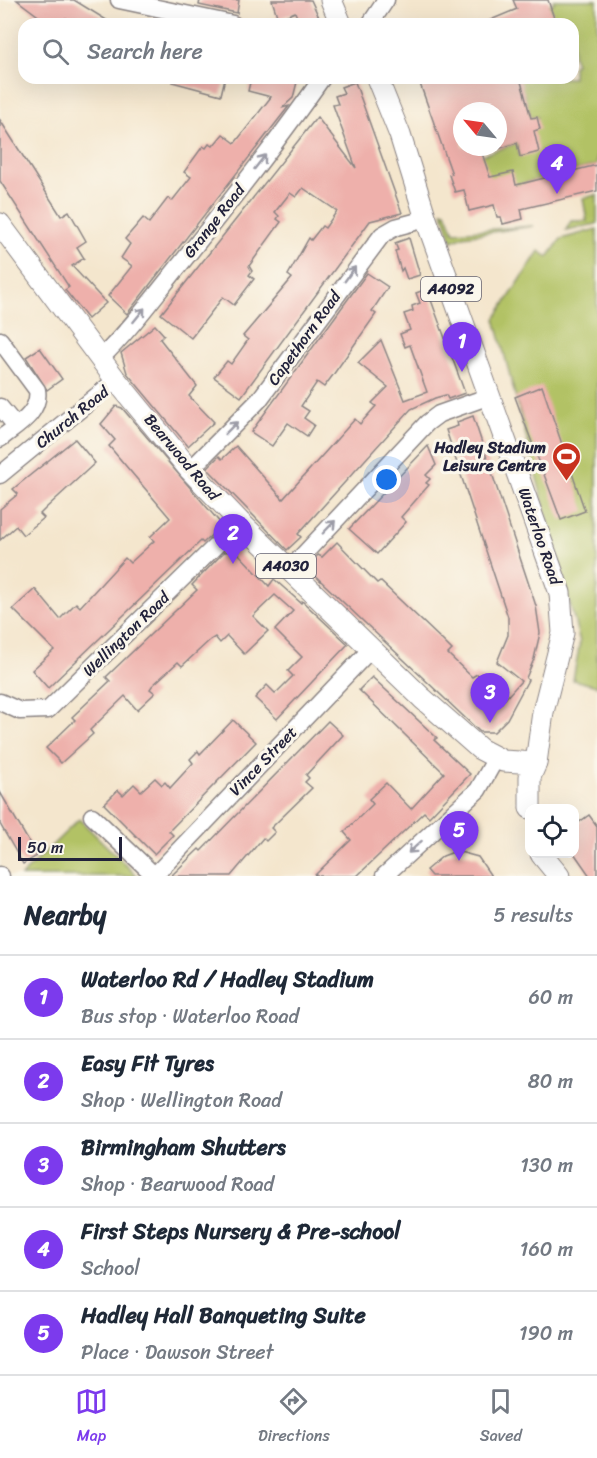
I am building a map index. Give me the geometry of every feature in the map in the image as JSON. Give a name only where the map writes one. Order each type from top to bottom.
[{"type":"main road","points":[[331,0],[339,18]]},
{"type":"main road","name":"Waterloo Road","points":[[379,84],[400,135],[426,219],[555,576],[563,610],[562,640],[543,711],[536,763]]},
{"type":"main road","name":"Bearwood Road","points":[[0,224],[116,381],[190,470],[240,522],[429,704],[480,748],[495,758],[536,763]]},
{"type":"main road","points":[[530,804],[530,777],[536,763]]},
{"type":"main road","points":[[536,763],[542,804]]},
{"type":"street","points":[[119,0],[204,18]]},
{"type":"street","points":[[374,18],[386,0]]},
{"type":"street","name":"Grange Road","points":[[100,359],[119,340],[185,258],[285,130],[318,84]]},
{"type":"street","name":"Capethorn Road","points":[[190,470],[260,400],[382,235],[396,227],[426,219]]},
{"type":"street","points":[[0,340],[37,390],[39,399],[35,410],[0,439]]},
{"type":"street","name":"Church Road","points":[[0,475],[116,381]]},
{"type":"street","points":[[289,570],[427,423],[439,414],[490,396]]},
{"type":"street","points":[[0,407],[16,426]]},
{"type":"street","name":"Wellington Road","points":[[0,702],[20,711],[48,710],[240,522]]},
{"type":"street","name":"Vince Street","points":[[155,876],[372,648]]},
{"type":"street","points":[[384,876],[478,790],[495,758]]},
{"type":"street","points":[[92,816],[155,876]]},
{"type":"green space","points":[[553,0],[597,0],[597,165],[569,172],[566,170],[564,173],[516,185],[485,188],[482,156],[507,156],[507,146],[517,143],[520,157],[534,131],[537,117],[531,118],[524,94],[517,84],[579,84],[579,18],[554,18],[549,5],[554,3]]},
{"type":"green space","points":[[597,195],[597,224],[566,230],[571,221],[587,221],[583,198]]},
{"type":"green space","points":[[442,211],[446,212],[454,232],[533,226],[464,236],[452,241]]},
{"type":"green space","name":"Hadley Stadium Leisure Centre","points":[[597,229],[597,686],[573,680],[580,642],[495,319],[539,251],[548,257],[561,239]]},
{"type":"green space","points":[[79,819],[137,876],[21,876]]},
{"type":"building","points":[[17,0],[74,0],[103,18],[66,18],[41,18]]},
{"type":"building","points":[[200,0],[239,0],[237,13],[199,5]]},
{"type":"building","points":[[272,0],[311,0],[319,18],[297,18],[295,12],[278,18]]},
{"type":"building","points":[[513,0],[548,0],[554,18],[495,18],[517,9]]},
{"type":"building","points":[[180,84],[224,84],[221,95]]},
{"type":"building","points":[[250,84],[296,84],[293,98],[282,108],[289,106],[127,314],[108,296],[132,266],[121,258],[130,244],[125,239],[143,218],[149,223],[168,198],[172,201],[191,177],[184,172],[203,146],[206,148],[209,144],[213,146],[223,134],[235,143],[271,97],[248,91]]},
{"type":"building","points":[[356,84],[402,213],[370,221],[241,397],[214,377],[227,361],[231,364],[248,340],[243,336],[292,278],[288,275],[309,238],[311,240],[322,226],[325,228],[337,211],[303,188],[296,197],[290,193],[275,212],[279,216],[277,219],[281,222],[249,266],[252,271],[249,275],[254,279],[234,305],[223,297],[191,338],[161,314],[317,117],[356,168],[333,105],[338,104],[335,96],[344,93],[341,87]]},
{"type":"building","points":[[420,84],[522,84],[531,118],[537,117],[540,129],[534,131],[539,152],[520,157],[517,143],[507,146],[507,102],[453,102],[453,156],[483,156],[490,177],[513,172],[516,185],[597,165],[597,191],[521,209],[523,219],[503,224],[501,217],[497,217],[494,205],[469,211],[464,190],[455,192],[449,175],[452,174]]},
{"type":"building","points":[[0,120],[61,216],[69,211],[86,241],[77,247],[84,258],[72,266],[106,303],[88,319],[65,290],[69,287],[0,181]]},
{"type":"building","points":[[409,238],[420,275],[407,279],[403,268],[401,271],[395,243]]},
{"type":"building","points":[[367,273],[388,287],[372,311],[376,314],[324,387],[317,382],[301,406],[309,411],[304,418],[314,425],[307,436],[288,423],[272,446],[251,432]]},
{"type":"building","points":[[427,289],[465,393],[448,399],[446,395],[435,398],[411,409],[298,534],[301,537],[287,550],[207,468],[219,456],[222,459],[236,446],[283,499],[355,419],[360,424],[376,406],[372,403],[388,387],[358,363],[381,340],[405,400],[427,392],[410,345],[405,347],[400,334],[410,330],[404,314],[413,311],[412,306],[420,303],[416,293]]},
{"type":"building","points":[[155,325],[164,335],[160,339],[197,386],[189,396],[214,422],[188,446],[127,373],[121,353]]},
{"type":"building","points":[[40,348],[62,379],[47,390],[26,357]]},
{"type":"building","points":[[542,386],[585,511],[561,520],[515,397]]},
{"type":"building","points":[[116,406],[122,408],[222,525],[203,543],[201,541],[48,688],[32,670],[54,650],[13,609],[35,589],[60,619],[76,603],[80,607],[125,558],[130,563],[154,541],[150,537],[170,518],[109,446],[115,440],[101,424]]},
{"type":"building","points":[[473,416],[536,606],[540,633],[534,659],[526,678],[528,680],[507,719],[494,732],[480,732],[306,567],[318,555],[322,557],[337,542],[377,583],[380,581],[452,650],[448,654],[472,677],[477,674],[505,699],[521,681],[497,662],[508,635],[508,617],[446,430],[458,426],[457,422]]},
{"type":"building","points":[[75,439],[95,463],[40,514],[44,518],[23,535],[16,526],[0,540],[0,509],[18,494],[13,489]]},
{"type":"building","points":[[428,446],[436,465],[426,475],[430,479],[426,483],[429,485],[401,517],[406,522],[377,554],[349,529]]},
{"type":"building","points":[[236,551],[269,586],[274,579],[301,603],[302,601],[348,644],[277,719],[255,698],[267,685],[275,693],[278,691],[293,676],[288,671],[302,657],[275,630],[293,611],[275,595],[253,616],[268,631],[244,654],[227,636],[220,643],[215,637],[182,666],[178,662],[152,686],[150,689],[155,693],[137,710],[125,696],[90,730],[93,734],[61,763],[46,748],[75,720],[72,717],[110,681],[106,677],[197,590],[192,585],[224,552]]},
{"type":"building","points":[[372,677],[437,738],[434,740],[470,774],[429,817],[424,812],[357,876],[314,876],[351,840],[344,832],[373,804],[369,799],[386,783],[411,809],[444,773],[359,690]]},
{"type":"building","points":[[233,720],[256,742],[169,831],[173,835],[154,854],[104,804],[118,790],[123,795],[134,784],[141,791],[155,778],[162,785],[165,782],[170,788],[193,763],[190,759],[198,751],[200,754]]},
{"type":"building","points":[[328,721],[343,735],[306,775],[309,778],[305,782],[312,788],[271,828],[275,832],[266,841],[263,838],[231,876],[171,876],[199,849],[201,851]]},
{"type":"building","points":[[0,792],[37,856],[23,864],[0,824]]},
{"type":"building","points":[[589,815],[597,826],[597,876],[590,876],[577,858],[579,822]]},
{"type":"building","points":[[456,851],[478,857],[491,876],[431,876],[426,870],[443,856]]},
{"type":"place","name":"First Steps Nursery & Pre-school","points":[[557,194]]},
{"type":"place","name":"Waterloo Rd / Hadley Stadium","points":[[462,372]]},
{"type":"place","name":"Hadley Stadium Leisure Centre","points":[[567,482]]},
{"type":"place","name":"Easy Fit Tyres","points":[[233,564]]},
{"type":"place","name":"Birmingham Shutters","points":[[490,723]]},
{"type":"place","name":"Hadley Hall Banqueting Suite","points":[[459,861]]}]
